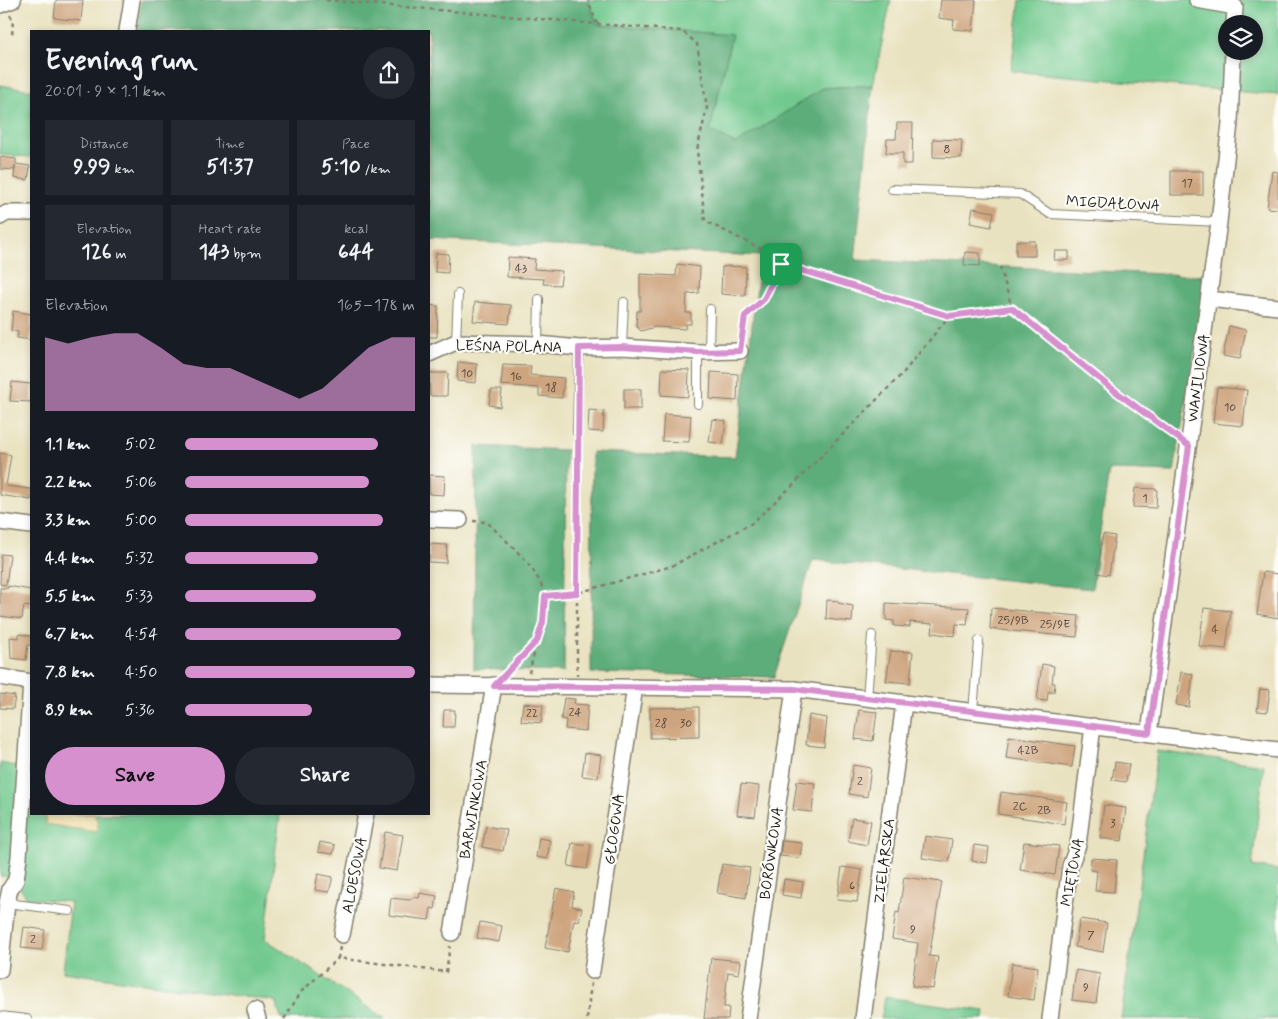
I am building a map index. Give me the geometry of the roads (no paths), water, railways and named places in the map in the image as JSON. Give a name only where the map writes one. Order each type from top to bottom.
[{"type":"street","points":[[127,30],[132,0]]},
{"type":"street","points":[[1197,0],[1235,7],[1235,15]]},
{"type":"street","name":"WANILIOWA","points":[[1149,733],[1219,222],[1230,123],[1233,60]]},
{"type":"street","points":[[0,217],[7,213],[30,213]]},
{"type":"street","points":[[1209,299],[1278,307]]},
{"type":"street","name":"LEŚNA POLANA","points":[[430,354],[456,342],[538,344],[579,348],[622,347],[740,351]]},
{"type":"street","points":[[430,519],[460,520]]},
{"type":"street","points":[[0,522],[30,526]]},
{"type":"street","points":[[0,678],[30,682]]},
{"type":"street","points":[[430,686],[577,685],[794,689],[1278,750]]},
{"type":"street","name":"BARWINKOWA","points":[[452,933],[494,686]]},
{"type":"street","name":"GŁOGOWA","points":[[592,971],[635,687]]},
{"type":"street","name":"BORÓWKOWA","points":[[748,1018],[794,689]]},
{"type":"street","points":[[0,970],[6,892],[16,880],[19,857],[30,697]]},
{"type":"street","name":"ZIELARSKA","points":[[863,1019],[904,702]]},
{"type":"street","name":"MIĘTOWA","points":[[1050,1019],[1070,866],[1078,844],[1093,726]]},
{"type":"street","name":"ALOESOWA","points":[[342,935],[366,815]]},
{"type":"lane","name":"MIGDAŁOWA","points":[[892,189],[1020,194],[1050,214],[1219,222]]},
{"type":"lane","points":[[456,342],[458,294]]},
{"type":"lane","points":[[538,344],[539,299]]},
{"type":"lane","points":[[622,347],[624,302]]},
{"type":"lane","points":[[698,404],[710,308]]},
{"type":"lane","points":[[577,432],[579,348]]},
{"type":"lane","points":[[867,698],[872,635]]},
{"type":"lane","points":[[973,711],[979,641]]},
{"type":"lane","points":[[6,892],[70,911]]},
{"type":"lane","points":[[0,1016],[27,1019]]}]
